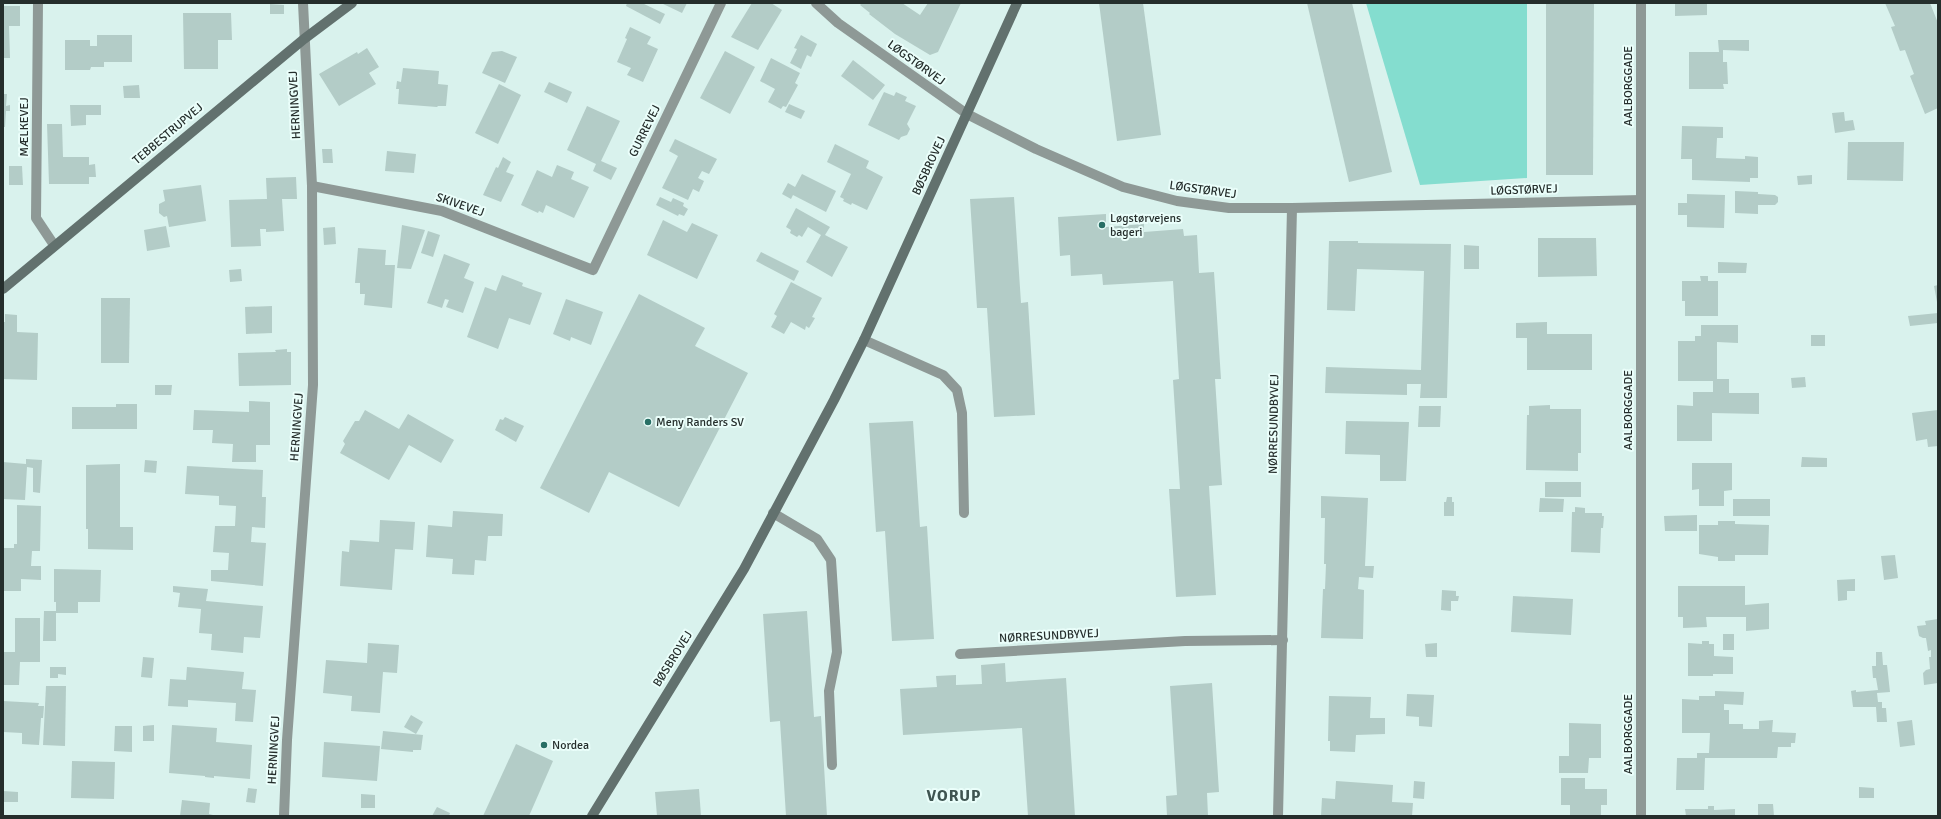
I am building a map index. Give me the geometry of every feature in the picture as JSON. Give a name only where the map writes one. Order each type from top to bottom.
[{"type":"street","name":"MÆLKEVEJ","points":[[38,3],[36,218],[54,245]]},
{"type":"street","name":"HERNINGVEJ","points":[[284,816],[287,740],[313,385],[312,186],[302,3]]},
{"type":"street","name":"TEBBESTRUPVEJ","points":[[3,289],[54,245],[304,39],[352,3]]},
{"type":"street","name":"GURREVEJ","points":[[593,270],[721,3]]},
{"type":"street","name":"LØGSTØRVEJ","points":[[816,3],[838,23],[967,114],[1036,149],[1123,187],[1177,201],[1228,208],[1292,208],[1641,200]]},
{"type":"street","name":"BØSBROVEJ","points":[[592,816],[744,569],[834,400],[864,340],[1017,3]]},
{"type":"street","name":"AALBORGGADE","points":[[1641,3],[1641,816]]},
{"type":"street","name":"SKIVEVEJ","points":[[312,186],[442,211],[593,270]]},
{"type":"street","name":"NØRRESUNDBYVEJ","points":[[1278,816],[1292,208]]},
{"type":"street","points":[[864,340],[943,375],[957,390],[962,413],[964,512]]},
{"type":"street","points":[[773,513],[817,539],[831,560],[837,652],[829,690],[832,765]]},
{"type":"street","name":"NØRRESUNDBYVEJ","points":[[960,654],[1184,641],[1283,640]]},
{"type":"green space","points":[[1366,3],[1527,3],[1527,178],[1420,185]]},
{"type":"building","points":[[627,3],[642,3],[665,14],[660,24],[626,6]]},
{"type":"building","points":[[661,3],[687,3],[682,13]]},
{"type":"building","points":[[752,3],[771,3],[782,10],[758,50],[731,37]]},
{"type":"building","points":[[862,3],[902,3],[920,15],[928,3],[961,3],[938,52],[930,55],[895,34],[869,14],[870,13],[860,5]]},
{"type":"building","points":[[1099,3],[1143,3],[1161,135],[1117,141]]},
{"type":"building","points":[[1307,3],[1352,3],[1392,172],[1349,182]]},
{"type":"building","points":[[1546,3],[1594,3],[1593,175],[1546,175]]},
{"type":"building","points":[[1675,3],[1707,3],[1707,15],[1675,16]]},
{"type":"building","points":[[1885,3],[1930,3],[1938,23],[1938,108],[1925,114],[1910,76],[1914,74],[1905,50],[1900,51],[1891,27],[1895,26]]},
{"type":"building","points":[[270,4],[284,5],[284,14],[270,14]]},
{"type":"building","points":[[3,6],[20,6],[20,26],[9,26],[10,58],[3,58]]},
{"type":"building","points":[[183,13],[231,13],[232,40],[218,40],[218,69],[184,69]]},
{"type":"building","points":[[630,27],[651,37],[647,44],[658,49],[643,82],[627,75],[631,68],[617,62],[627,39],[625,38]]},
{"type":"building","points":[[97,35],[132,35],[132,62],[104,62],[104,67],[91,67],[90,70],[65,70],[65,40],[90,40],[90,46],[97,46]]},
{"type":"building","points":[[801,35],[817,44],[811,57],[807,55],[801,69],[790,63],[797,49],[794,48]]},
{"type":"building","points":[[1718,40],[1749,40],[1749,51],[1723,50],[1723,62],[1727,62],[1728,84],[1723,84],[1724,89],[1689,89],[1689,52],[1719,52]]},
{"type":"building","points":[[367,48],[379,67],[369,73],[376,84],[339,106],[319,74],[357,52],[358,54]]},
{"type":"building","points":[[502,51],[517,57],[505,83],[482,73],[492,52]]},
{"type":"building","points":[[725,51],[755,67],[730,114],[700,98]]},
{"type":"building","points":[[771,58],[800,73],[795,83],[798,85],[786,107],[783,106],[781,109],[768,102],[775,89],[760,81]]},
{"type":"building","points":[[853,60],[885,85],[873,100],[841,76]]},
{"type":"building","points":[[403,68],[439,71],[438,84],[448,85],[446,106],[437,107],[398,104],[399,89],[396,89],[397,81],[401,82]]},
{"type":"building","points":[[549,82],[572,92],[567,103],[544,92]]},
{"type":"building","points":[[499,84],[521,95],[498,144],[475,133]]},
{"type":"building","points":[[139,85],[140,98],[124,98],[123,86]]},
{"type":"building","points":[[884,92],[894,96],[896,92],[907,97],[905,101],[916,106],[907,124],[910,129],[907,135],[901,137],[899,140],[868,125]]},
{"type":"building","points":[[3,94],[7,94],[6,106],[10,105],[10,111],[6,111],[5,127],[3,127]]},
{"type":"building","points":[[789,104],[805,111],[801,119],[785,112]]},
{"type":"building","points":[[70,105],[101,105],[101,115],[86,115],[86,125],[71,126]]},
{"type":"building","points":[[587,106],[620,121],[601,161],[617,168],[611,180],[593,171],[596,164],[567,150]]},
{"type":"building","points":[[1844,112],[1845,121],[1853,120],[1855,130],[1835,133],[1832,113]]},
{"type":"building","points":[[47,124],[62,124],[63,157],[89,157],[89,165],[95,164],[96,177],[89,177],[89,184],[49,184]]},
{"type":"building","points":[[1682,126],[1723,127],[1723,138],[1717,138],[1716,158],[1745,159],[1745,156],[1758,157],[1758,178],[1750,178],[1750,182],[1692,180],[1692,159],[1681,159]]},
{"type":"building","points":[[675,139],[717,159],[709,174],[702,171],[698,178],[704,181],[699,192],[693,189],[688,200],[662,188],[678,156],[669,151]]},
{"type":"building","points":[[1848,142],[1904,142],[1903,181],[1847,180]]},
{"type":"building","points":[[835,144],[869,161],[866,168],[883,177],[867,210],[852,203],[851,205],[843,201],[844,199],[840,197],[851,174],[827,162]]},
{"type":"building","points":[[322,149],[332,149],[333,163],[323,163]]},
{"type":"building","points":[[387,151],[416,154],[414,173],[385,171]]},
{"type":"building","points":[[503,157],[511,162],[506,172],[514,175],[501,202],[483,195],[496,167],[498,168]]},
{"type":"building","points":[[557,165],[574,172],[571,179],[589,187],[574,218],[546,205],[543,213],[539,211],[538,213],[521,205],[537,170],[552,177]]},
{"type":"building","points":[[9,166],[22,166],[23,185],[9,185]]},
{"type":"building","points":[[802,174],[836,191],[826,212],[793,195],[791,199],[782,194],[788,183],[795,187]]},
{"type":"building","points":[[1812,175],[1812,184],[1798,185],[1797,176]]},
{"type":"building","points":[[296,177],[297,199],[282,199],[284,231],[266,232],[266,229],[260,229],[261,246],[231,247],[229,200],[267,199],[266,178]]},
{"type":"building","points":[[201,185],[206,221],[169,227],[167,216],[164,217],[159,213],[159,204],[165,201],[163,190]]},
{"type":"building","points":[[1735,191],[1758,192],[1758,194],[1775,195],[1778,197],[1778,202],[1775,205],[1758,205],[1758,214],[1735,213]]},
{"type":"building","points":[[1687,194],[1725,195],[1724,228],[1687,227],[1687,215],[1678,215],[1678,203],[1687,203]]},
{"type":"building","points":[[660,197],[671,202],[673,198],[684,203],[683,206],[688,209],[684,216],[679,214],[678,216],[656,205]]},
{"type":"building","points":[[1014,197],[1021,303],[1028,302],[1035,415],[994,417],[987,308],[977,308],[970,199]]},
{"type":"building","points":[[796,208],[830,227],[825,235],[848,247],[832,277],[806,262],[821,235],[808,227],[802,237],[799,235],[797,237],[790,233],[791,230],[786,227]]},
{"type":"building","points":[[1106,214],[1106,227],[1144,224],[1144,232],[1183,229],[1184,236],[1197,235],[1199,273],[1214,272],[1221,379],[1215,379],[1222,485],[1209,486],[1216,595],[1176,597],[1169,489],[1180,489],[1173,380],[1179,379],[1173,281],[1103,285],[1102,274],[1071,276],[1070,255],[1060,256],[1058,217]]},
{"type":"building","points":[[663,220],[687,232],[692,223],[718,235],[697,279],[647,255]]},
{"type":"building","points":[[402,225],[425,230],[411,269],[397,268]]},
{"type":"building","points":[[166,226],[170,247],[147,251],[144,230]]},
{"type":"building","points":[[335,227],[336,244],[324,245],[323,228]]},
{"type":"building","points":[[428,231],[440,235],[433,257],[421,253]]},
{"type":"building","points":[[1538,238],[1596,238],[1597,276],[1538,277]]},
{"type":"building","points":[[1329,241],[1358,241],[1358,243],[1451,244],[1447,398],[1420,398],[1421,384],[1407,384],[1407,395],[1325,393],[1326,367],[1421,370],[1424,271],[1357,269],[1355,311],[1327,310]]},
{"type":"building","points":[[1464,245],[1479,246],[1479,269],[1464,269]]},
{"type":"building","points":[[358,248],[386,250],[385,265],[395,265],[392,308],[364,305],[365,294],[360,294],[360,283],[355,283]]},
{"type":"building","points":[[761,252],[799,271],[794,281],[756,261]]},
{"type":"building","points":[[444,254],[470,264],[464,278],[474,282],[463,313],[446,307],[449,300],[445,299],[442,308],[427,303]]},
{"type":"building","points":[[1718,262],[1747,263],[1746,273],[1718,273]]},
{"type":"building","points":[[241,269],[242,281],[230,282],[229,270]]},
{"type":"building","points":[[502,275],[523,283],[522,286],[542,293],[530,325],[509,318],[498,349],[467,337],[485,287],[496,291]]},
{"type":"building","points":[[1700,276],[1708,276],[1708,281],[1718,281],[1718,316],[1685,316],[1685,301],[1682,301],[1682,281],[1701,281]]},
{"type":"building","points":[[791,282],[822,298],[812,317],[815,318],[809,328],[806,326],[805,330],[791,322],[784,334],[771,327],[777,316],[774,314]]},
{"type":"building","points":[[1938,285],[1938,302],[1937,302],[1934,286]]},
{"type":"building","name":"Meny Randers SV","points":[[639,294],[705,328],[695,346],[748,373],[679,507],[609,472],[589,513],[540,488]]},
{"type":"building","points":[[101,298],[130,298],[129,363],[101,363]]},
{"type":"building","points":[[566,299],[603,312],[591,345],[571,337],[570,341],[553,334]]},
{"type":"building","points":[[272,306],[272,333],[246,334],[245,307]]},
{"type":"building","points":[[1938,313],[1938,323],[1910,326],[1908,316]]},
{"type":"building","points":[[5,314],[17,315],[17,332],[38,333],[37,380],[3,379],[3,322],[5,322]]},
{"type":"building","points":[[1547,322],[1547,334],[1592,334],[1592,370],[1527,370],[1527,338],[1516,338],[1516,323]]},
{"type":"building","points":[[1701,325],[1738,325],[1738,343],[1717,342],[1717,379],[1729,379],[1729,393],[1759,393],[1759,414],[1712,413],[1712,441],[1677,441],[1677,405],[1693,406],[1693,392],[1713,392],[1713,381],[1678,381],[1678,341],[1695,341],[1695,336],[1701,336]]},
{"type":"building","points":[[1811,335],[1825,335],[1825,346],[1811,346]]},
{"type":"building","points":[[287,349],[287,352],[291,352],[291,385],[239,386],[238,353],[276,352],[275,350]]},
{"type":"building","points":[[1805,377],[1806,387],[1792,388],[1791,378]]},
{"type":"building","points":[[155,385],[172,385],[171,395],[155,395]]},
{"type":"building","points":[[249,401],[270,402],[270,445],[256,445],[256,462],[232,462],[233,444],[212,443],[213,430],[193,430],[194,410],[249,412]]},
{"type":"building","points":[[116,404],[137,404],[137,429],[72,429],[72,407],[116,407]]},
{"type":"building","points":[[1550,405],[1550,409],[1581,409],[1581,453],[1578,453],[1578,471],[1526,470],[1527,415],[1529,415],[1529,406]]},
{"type":"building","points":[[1419,406],[1441,406],[1440,427],[1418,427]]},
{"type":"building","points":[[365,410],[399,429],[408,414],[454,440],[441,463],[409,445],[389,480],[340,453],[345,444],[343,441],[355,421],[359,421]]},
{"type":"building","points":[[1938,410],[1938,446],[1928,447],[1927,439],[1916,441],[1912,413]]},
{"type":"building","points":[[505,417],[524,426],[516,442],[495,430],[500,419],[503,420]]},
{"type":"building","points":[[913,421],[920,527],[927,526],[934,639],[892,641],[885,531],[876,532],[869,423]]},
{"type":"building","points":[[1346,421],[1409,422],[1406,481],[1380,481],[1380,455],[1345,454]]},
{"type":"building","points":[[1802,457],[1827,458],[1827,467],[1801,467]]},
{"type":"building","points":[[26,459],[42,460],[40,493],[33,492],[33,468],[27,467],[25,500],[3,499],[3,462],[26,464]]},
{"type":"building","points":[[145,460],[157,461],[156,473],[144,472]]},
{"type":"building","points":[[1692,463],[1732,463],[1732,490],[1724,491],[1724,506],[1699,506],[1699,489],[1692,490]]},
{"type":"building","points":[[120,464],[120,527],[133,527],[133,550],[88,549],[88,529],[86,529],[86,465]]},
{"type":"building","points":[[187,466],[263,470],[262,497],[266,497],[265,528],[252,527],[251,542],[266,543],[263,586],[211,581],[211,570],[228,570],[229,553],[213,552],[215,526],[235,526],[236,506],[219,505],[219,496],[185,494]]},
{"type":"building","points":[[1545,482],[1581,482],[1581,497],[1545,497]]},
{"type":"building","points":[[1321,496],[1368,498],[1365,566],[1374,566],[1373,578],[1359,577],[1358,589],[1364,590],[1363,639],[1321,638],[1323,589],[1325,589],[1326,564],[1324,564],[1325,518],[1321,518]]},
{"type":"building","points":[[1447,497],[1452,497],[1452,502],[1454,502],[1454,516],[1444,516],[1444,502],[1446,502]]},
{"type":"building","points":[[1540,498],[1564,499],[1563,512],[1539,512]]},
{"type":"building","points":[[1733,499],[1770,499],[1770,516],[1733,516]]},
{"type":"building","points":[[17,505],[41,506],[40,551],[32,551],[31,566],[41,566],[41,580],[21,579],[21,591],[3,591],[3,548],[14,548],[14,544],[17,544]]},
{"type":"building","points":[[1575,507],[1585,508],[1585,513],[1602,513],[1602,516],[1604,516],[1603,528],[1601,528],[1600,553],[1571,552],[1572,512],[1575,512]]},
{"type":"building","points":[[453,511],[503,514],[502,536],[488,536],[486,561],[475,560],[474,575],[452,574],[453,559],[426,557],[428,525],[452,527]]},
{"type":"building","points":[[1697,515],[1697,531],[1665,531],[1664,516]]},
{"type":"building","points":[[380,520],[415,522],[413,550],[395,549],[392,590],[340,586],[342,551],[349,552],[350,540],[379,542]]},
{"type":"building","points":[[1718,521],[1735,521],[1735,524],[1769,525],[1768,555],[1735,555],[1735,561],[1718,561],[1718,557],[1699,554],[1699,525],[1718,525]]},
{"type":"building","points":[[1895,555],[1898,578],[1884,580],[1881,556]]},
{"type":"building","points":[[54,569],[101,570],[100,602],[78,602],[78,613],[56,613],[56,641],[43,641],[44,611],[56,611],[56,602],[54,602]]},
{"type":"building","points":[[1855,579],[1855,591],[1847,591],[1847,600],[1838,601],[1837,580]]},
{"type":"building","points":[[173,586],[208,589],[206,601],[263,606],[260,638],[244,637],[243,653],[211,650],[212,634],[199,633],[201,609],[178,607],[180,593],[173,592]]},
{"type":"building","points":[[1678,586],[1745,586],[1745,605],[1769,603],[1769,629],[1746,631],[1746,617],[1706,617],[1707,627],[1683,628],[1683,617],[1678,617]]},
{"type":"building","points":[[1442,590],[1456,591],[1456,596],[1459,596],[1458,601],[1451,601],[1451,611],[1441,610]]},
{"type":"building","points":[[1513,596],[1573,599],[1571,635],[1511,632]]},
{"type":"building","points":[[807,611],[814,717],[821,716],[827,816],[786,816],[780,721],[770,722],[763,614]]},
{"type":"building","points":[[15,618],[40,618],[40,662],[20,662],[19,685],[3,685],[3,652],[15,652]]},
{"type":"building","points":[[1938,619],[1938,683],[1924,685],[1923,673],[1930,669],[1929,657],[1931,657],[1931,650],[1928,651],[1926,638],[1919,636],[1917,626],[1926,625],[1925,621]]},
{"type":"building","points":[[1723,634],[1734,634],[1734,650],[1723,650]]},
{"type":"building","points":[[1702,641],[1709,641],[1709,644],[1714,644],[1714,656],[1733,657],[1733,674],[1688,676],[1688,643],[1702,644]]},
{"type":"building","points":[[368,643],[399,645],[397,673],[383,672],[380,713],[351,711],[352,696],[323,693],[326,660],[367,663]]},
{"type":"building","points":[[1437,643],[1437,657],[1426,657],[1425,644]]},
{"type":"building","points":[[1876,652],[1882,652],[1883,665],[1887,665],[1890,692],[1877,693],[1878,702],[1882,702],[1882,708],[1886,708],[1887,722],[1877,722],[1876,707],[1853,707],[1851,691],[1878,690],[1876,678],[1873,678],[1872,666],[1876,666]]},
{"type":"building","points":[[143,657],[154,658],[152,678],[141,677]]},
{"type":"building","points":[[1005,663],[1006,682],[1066,678],[1075,816],[1028,816],[1022,728],[903,735],[900,689],[937,687],[936,676],[956,675],[956,685],[982,684],[981,665]]},
{"type":"building","points":[[50,667],[66,667],[66,675],[58,674],[58,678],[50,678]]},
{"type":"building","points":[[187,667],[244,672],[242,689],[256,690],[253,722],[235,721],[236,703],[188,700],[188,707],[168,706],[170,679],[186,680]]},
{"type":"building","points":[[1212,683],[1219,792],[1207,793],[1208,816],[1167,816],[1166,796],[1177,795],[1170,686]]},
{"type":"building","points":[[46,686],[66,686],[65,746],[43,745]]},
{"type":"building","points":[[1715,691],[1744,692],[1743,705],[1724,704],[1724,710],[1729,710],[1729,724],[1743,724],[1743,729],[1759,729],[1759,721],[1773,720],[1772,732],[1796,733],[1795,743],[1791,743],[1791,747],[1778,747],[1777,758],[1705,758],[1704,790],[1676,790],[1677,758],[1697,758],[1697,753],[1709,753],[1710,733],[1682,733],[1682,699],[1699,700],[1699,696],[1715,696]]},
{"type":"building","points":[[1407,694],[1434,695],[1432,727],[1419,726],[1419,717],[1406,716]]},
{"type":"building","points":[[1329,696],[1371,697],[1370,718],[1385,718],[1385,734],[1356,735],[1355,752],[1330,751],[1330,741],[1328,741]]},
{"type":"building","points":[[3,701],[39,703],[38,706],[44,706],[43,718],[41,718],[39,745],[22,744],[22,733],[3,732]]},
{"type":"building","points":[[411,715],[423,722],[416,734],[404,727]]},
{"type":"building","points":[[1912,720],[1915,745],[1900,747],[1897,722]]},
{"type":"building","points":[[1569,723],[1601,724],[1601,758],[1589,758],[1588,773],[1559,773],[1559,756],[1569,756]]},
{"type":"building","points":[[154,725],[154,741],[143,741],[143,726]]},
{"type":"building","points":[[172,725],[217,728],[216,742],[252,745],[250,779],[214,776],[214,778],[169,773]]},
{"type":"building","points":[[115,726],[132,726],[132,752],[114,751]]},
{"type":"building","points":[[383,731],[423,735],[421,750],[413,750],[413,752],[381,749]]},
{"type":"building","points":[[324,742],[380,746],[377,781],[322,777]]},
{"type":"building","points":[[516,744],[553,761],[529,816],[483,816]]},
{"type":"building","points":[[72,761],[115,762],[114,799],[71,798]]},
{"type":"building","points":[[1561,778],[1585,778],[1585,789],[1607,789],[1607,805],[1601,805],[1601,816],[1570,816],[1570,805],[1561,805]]},
{"type":"building","points":[[1336,781],[1393,785],[1392,802],[1413,803],[1412,816],[1321,816],[1322,798],[1335,799]]},
{"type":"building","points":[[1414,781],[1425,782],[1424,799],[1413,798]]},
{"type":"building","points":[[1859,787],[1874,788],[1874,798],[1859,798]]},
{"type":"building","points":[[248,788],[257,789],[255,803],[246,802]]},
{"type":"building","points":[[699,789],[701,816],[657,816],[655,792]]},
{"type":"building","points":[[3,791],[18,792],[18,802],[3,802]]},
{"type":"building","points":[[361,794],[375,795],[375,808],[361,808]]},
{"type":"building","points":[[182,800],[210,803],[209,814],[217,816],[180,816]]},
{"type":"building","points":[[1758,804],[1773,804],[1774,816],[1758,816]]},
{"type":"building","points":[[1708,806],[1714,806],[1714,810],[1735,809],[1735,816],[1686,816],[1685,809],[1708,809]]},
{"type":"building","points":[[437,807],[450,813],[449,816],[432,816]]},
{"type":"place","name":"Løgstørvejens bageri","points":[[1102,225]]},
{"type":"place","name":"Meny Randers SV","points":[[648,422]]},
{"type":"place","name":"Nordea","points":[[544,745]]},
{"type":"district","name":"VORUP","points":[[954,796]]}]
